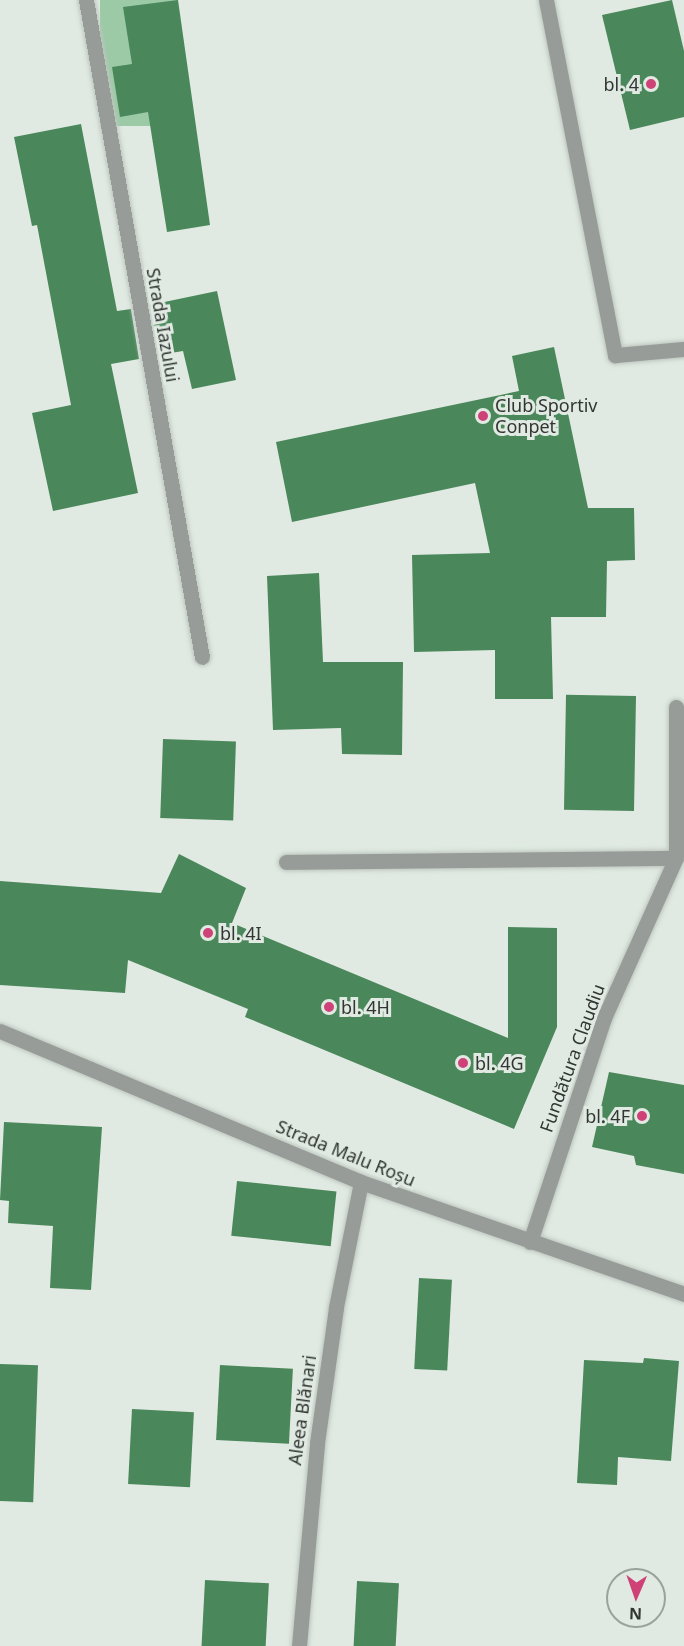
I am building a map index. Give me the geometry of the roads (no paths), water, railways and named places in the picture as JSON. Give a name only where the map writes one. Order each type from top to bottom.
[{"type":"street","name":"Strada Iazului","points":[[86,0],[202,657]]},
{"type":"street","points":[[546,0],[615,355],[684,349]]},
{"type":"street","name":"Fundătura Claudiu","points":[[530,1242],[604,1018],[676,858],[676,707]]},
{"type":"street","points":[[286,862],[676,858]]},
{"type":"street","name":"Strada Malu Roșu","points":[[0,1031],[361,1182],[684,1294]]},
{"type":"street","name":"Aleea Blănari","points":[[299,1646],[317,1443],[336,1307],[361,1182]]},
{"type":"place","name":"bl. 4","points":[[651,84]]},
{"type":"place","name":"Club Sportiv Conpet","points":[[483,416]]},
{"type":"place","name":"bl. 4I","points":[[208,933]]},
{"type":"place","name":"bl. 4H","points":[[329,1007]]},
{"type":"place","name":"bl. 4G","points":[[463,1063]]},
{"type":"place","name":"bl. 4F","points":[[642,1116]]}]
